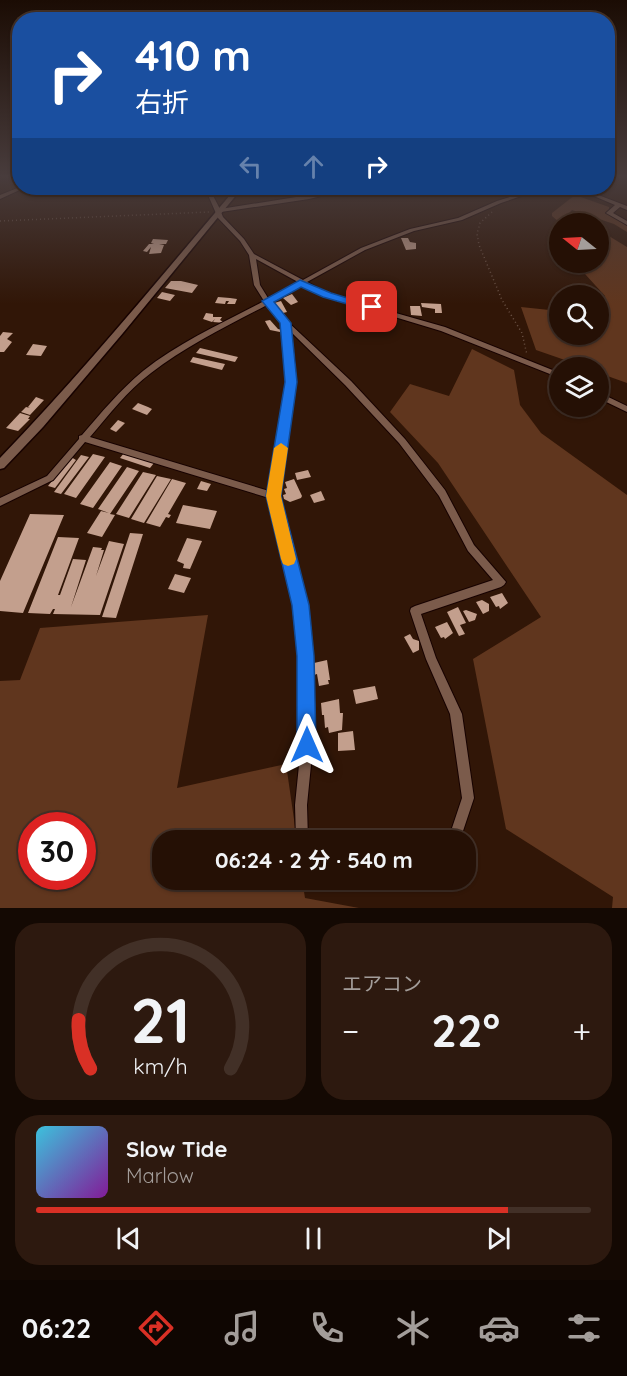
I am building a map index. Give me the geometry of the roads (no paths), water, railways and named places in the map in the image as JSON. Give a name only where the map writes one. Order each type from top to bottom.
[{"type":"street","points":[[0,465],[120,331],[211,219]]},
{"type":"street","points":[[222,219],[242,240],[252,255],[257,285],[267,301],[285,323],[348,383],[402,441],[442,494],[471,548],[501,582],[415,611],[431,659],[456,714],[468,798],[457,830]]},
{"type":"street","points":[[0,502],[50,478],[82,438],[131,386],[166,357],[363,249],[412,230],[458,219]]},
{"type":"street","points":[[252,255],[300,283],[327,295],[443,329],[549,371]]},
{"type":"street","points":[[285,323],[291,382],[273,496],[300,605],[306,656],[307,745],[301,806],[302,830]]},
{"type":"street","points":[[609,400],[627,409]]},
{"type":"street","points":[[82,438],[273,496]]}]
